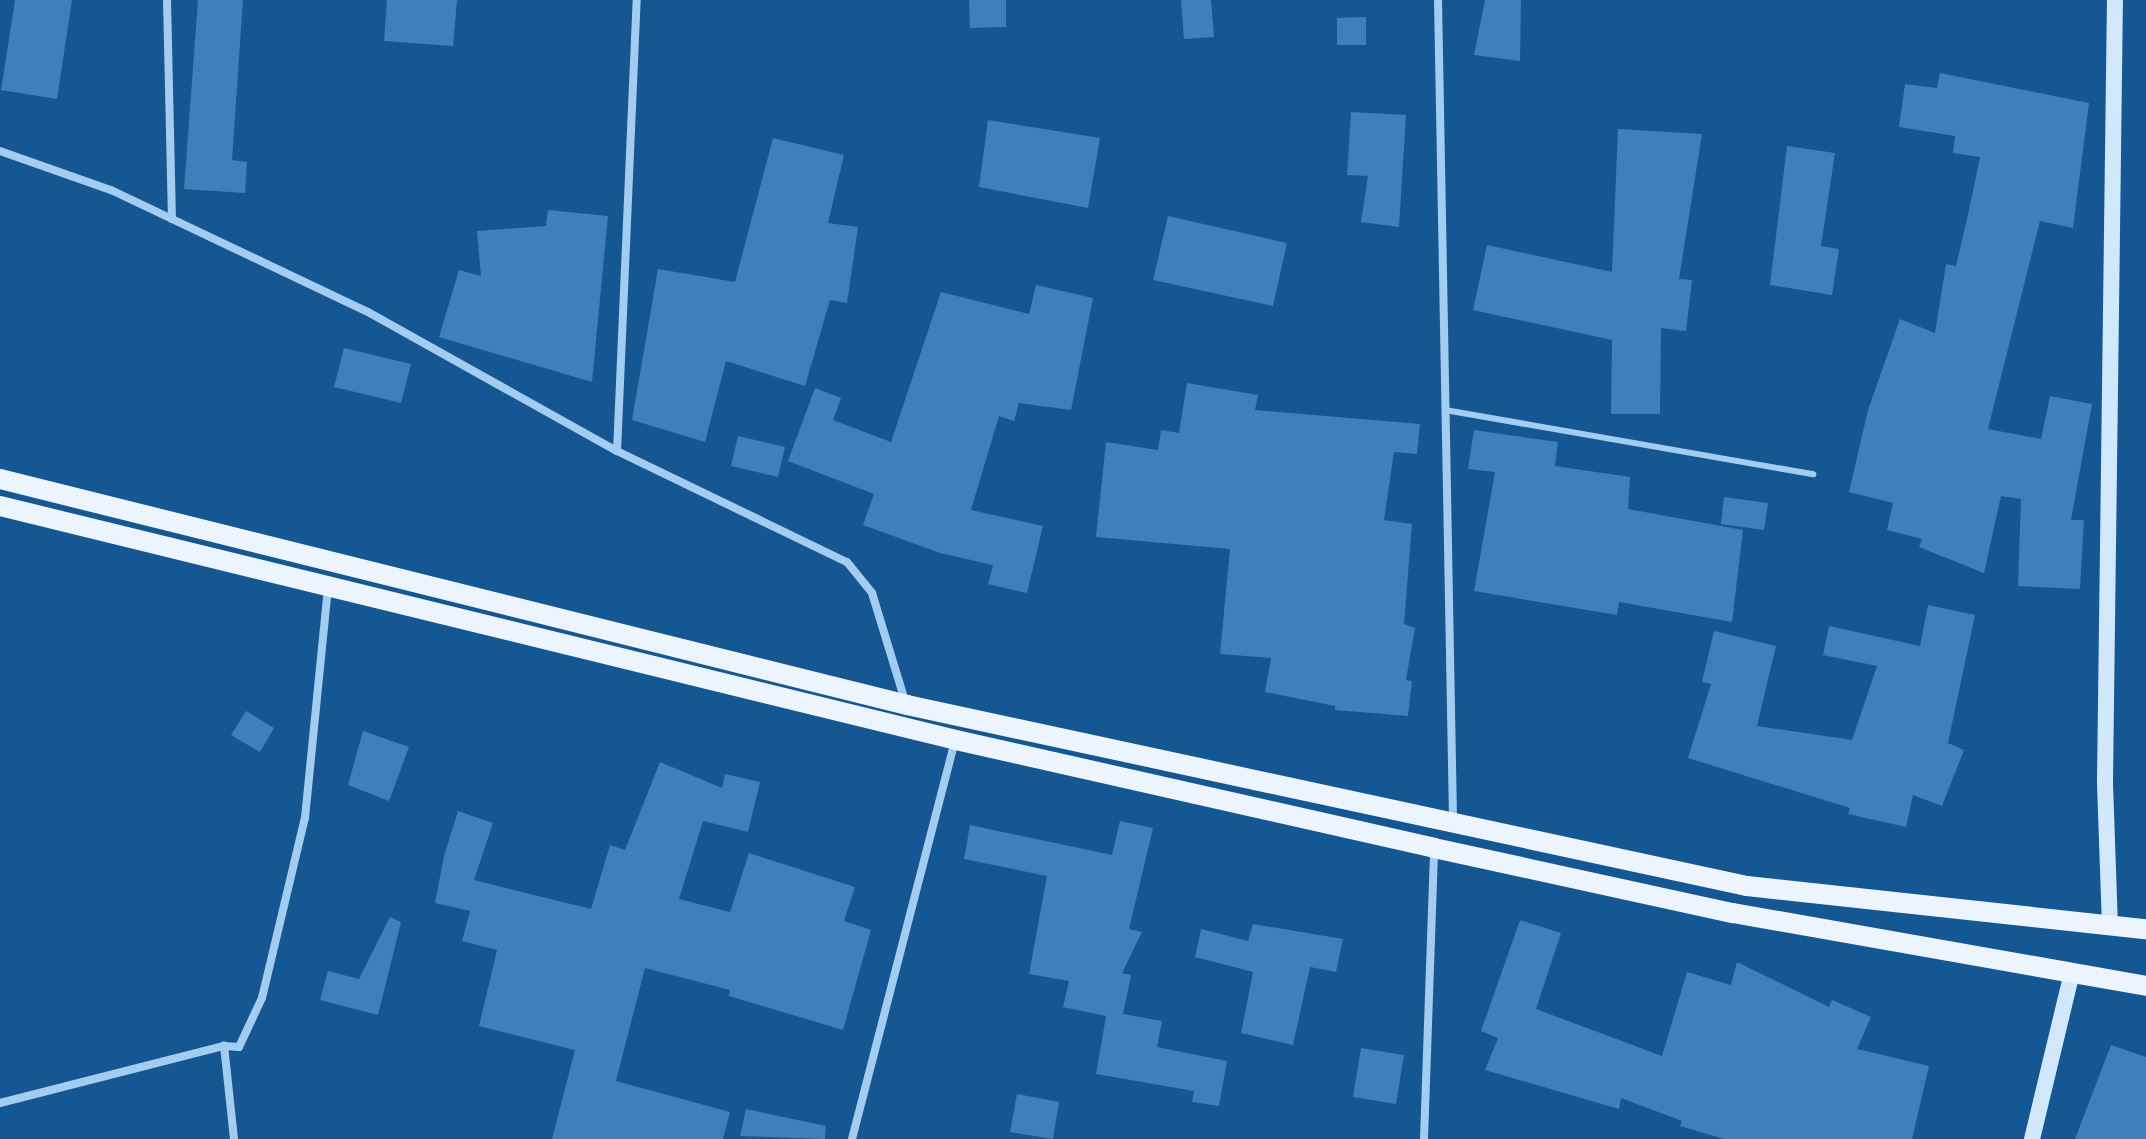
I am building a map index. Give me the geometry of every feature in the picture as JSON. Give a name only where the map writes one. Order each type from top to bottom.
[{"type":"main road","points":[[0,479],[907,705],[1453,820],[1747,886],[2146,929]]},
{"type":"main road","points":[[0,506],[328,589],[956,740],[1434,848],[1733,913],[2146,986]]},
{"type":"main road","points":[[208,558],[218,535]]},
{"type":"street","points":[[167,0],[172,219]]},
{"type":"street","points":[[617,451],[637,0]]},
{"type":"street","points":[[1438,0],[1453,820]]},
{"type":"street","points":[[2110,927],[2105,781],[2115,0]]},
{"type":"street","points":[[0,151],[111,190],[368,312],[617,451],[847,562],[872,593],[907,705]]},
{"type":"street","points":[[0,1103],[224,1046],[239,1047],[262,998],[305,818],[328,589]]},
{"type":"street","points":[[852,1139],[956,740]]},
{"type":"street","points":[[1424,1139],[1434,848]]},
{"type":"street","points":[[2032,1139],[2072,972]]},
{"type":"street","points":[[224,1046],[234,1139]]},
{"type":"lane","points":[[1445,410],[1813,474]]},
{"type":"building","points":[[15,0],[72,0],[57,99],[1,90]]},
{"type":"building","points":[[198,0],[243,0],[232,160],[247,162],[245,193],[184,189]]},
{"type":"building","points":[[387,0],[457,0],[453,46],[384,41]]},
{"type":"building","points":[[969,0],[1006,0],[1006,27],[970,28]]},
{"type":"building","points":[[1181,0],[1211,0],[1214,37],[1184,39]]},
{"type":"building","points":[[1485,0],[1521,0],[1520,61],[1474,55]]},
{"type":"building","points":[[1366,17],[1366,45],[1337,45],[1337,18]]},
{"type":"building","points":[[1940,73],[2089,103],[2073,228],[2040,221],[1988,429],[2041,439],[2050,396],[2092,404],[2071,520],[2084,520],[2080,589],[2018,586],[2021,499],[2001,496],[1984,573],[1919,547],[1922,539],[1887,530],[1893,503],[1849,492],[1868,410],[1900,319],[1935,333],[1946,264],[1956,266],[1969,210],[1980,157],[1953,153],[1955,136],[1899,127],[1905,84],[1937,88]]},
{"type":"building","points":[[1351,112],[1406,115],[1399,227],[1361,222],[1368,176],[1347,175]]},
{"type":"building","points":[[988,120],[1100,138],[1088,208],[979,187]]},
{"type":"building","points":[[1618,129],[1702,134],[1679,279],[1692,280],[1686,331],[1661,328],[1660,414],[1611,414],[1612,340],[1473,310],[1487,245],[1612,272]]},
{"type":"building","points":[[773,138],[844,155],[828,223],[858,227],[847,303],[830,300],[805,386],[726,361],[705,442],[632,420],[658,269],[735,282]]},
{"type":"building","points":[[1787,146],[1835,153],[1821,246],[1839,249],[1832,295],[1770,285]]},
{"type":"building","points":[[548,210],[608,216],[592,382],[439,337],[459,270],[481,276],[477,231],[546,226]]},
{"type":"building","points":[[1168,216],[1287,243],[1273,306],[1153,280]]},
{"type":"building","points":[[1036,285],[1093,298],[1071,410],[1019,403],[1014,421],[999,416],[971,510],[1043,526],[1027,593],[988,584],[993,565],[940,553],[863,525],[874,494],[788,461],[815,388],[841,398],[833,420],[891,442],[941,292],[1029,314]]},
{"type":"building","points":[[344,348],[411,364],[401,403],[334,387]]},
{"type":"building","points":[[1187,383],[1258,395],[1255,410],[1420,424],[1417,454],[1394,452],[1384,520],[1412,524],[1404,624],[1415,628],[1406,680],[1412,681],[1408,716],[1335,710],[1335,706],[1265,692],[1271,658],[1220,654],[1230,549],[1096,537],[1106,442],[1158,450],[1161,430],[1179,433]]},
{"type":"building","points":[[1474,430],[1558,442],[1555,466],[1630,477],[1628,509],[1743,530],[1732,622],[1619,602],[1617,615],[1474,591],[1495,472],[1468,469]]},
{"type":"building","points":[[738,436],[785,447],[778,477],[731,466]]},
{"type":"building","points":[[1724,497],[1768,503],[1764,530],[1721,524]]},
{"type":"building","points":[[1928,605],[1975,615],[1948,743],[1964,750],[1942,806],[1913,795],[1906,827],[1848,814],[1850,808],[1688,758],[1711,684],[1702,682],[1714,631],[1776,646],[1757,726],[1852,740],[1877,666],[1823,655],[1829,626],[1920,646]]},
{"type":"building","points":[[246,711],[274,728],[260,752],[231,735]]},
{"type":"building","points":[[363,731],[409,747],[389,801],[348,785]]},
{"type":"building","points":[[660,762],[722,788],[725,774],[760,782],[748,832],[703,821],[679,899],[730,912],[749,853],[855,887],[844,921],[871,930],[843,1030],[729,996],[730,990],[645,968],[616,1081],[730,1112],[723,1139],[552,1139],[575,1050],[479,1026],[497,950],[462,941],[470,911],[435,903],[444,856],[458,811],[493,823],[474,880],[591,909],[610,845],[625,850]]},
{"type":"building","points":[[1120,821],[1153,828],[1129,929],[1142,932],[1122,973],[1131,975],[1123,1014],[1162,1021],[1157,1047],[1227,1061],[1219,1106],[1192,1102],[1194,1091],[1096,1074],[1106,1016],[1063,1007],[1069,981],[1029,974],[1047,876],[964,859],[970,825],[1112,855]]},
{"type":"building","points":[[390,917],[401,922],[378,1015],[320,1000],[328,971],[359,979]]},
{"type":"building","points":[[1520,920],[1561,933],[1536,1009],[1662,1056],[1687,972],[1731,985],[1737,962],[1829,1007],[1832,1000],[1871,1017],[1857,1049],[1929,1066],[1912,1139],[1724,1139],[1680,1126],[1682,1121],[1621,1098],[1619,1109],[1485,1070],[1498,1038],[1481,1031]]},
{"type":"building","points":[[1253,924],[1343,939],[1336,972],[1310,967],[1293,1045],[1241,1033],[1253,972],[1195,957],[1201,929],[1248,941]]},
{"type":"building","points":[[2111,1045],[2146,1057],[2146,1139],[2075,1139]]},
{"type":"building","points":[[1361,1048],[1404,1055],[1396,1104],[1353,1097]]},
{"type":"building","points":[[1017,1094],[1059,1102],[1053,1139],[1010,1132]]},
{"type":"building","points":[[746,1109],[826,1126],[825,1139],[740,1136]]}]
